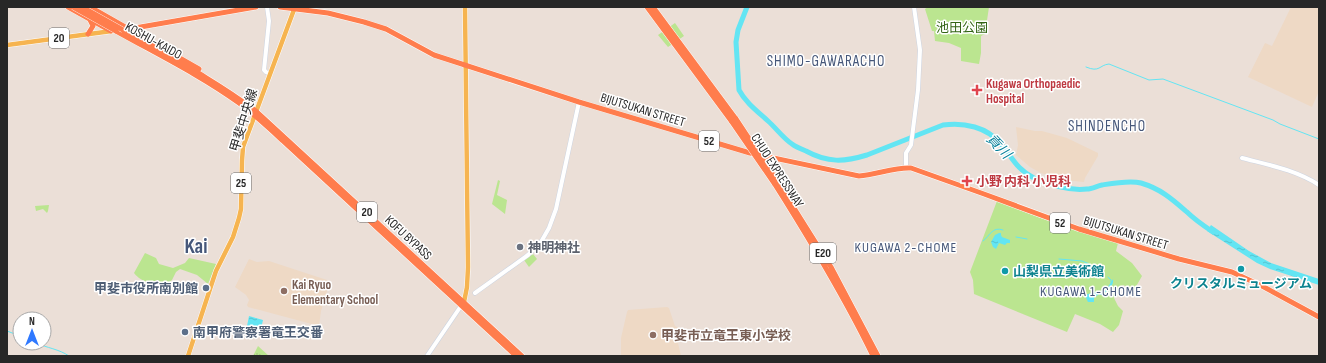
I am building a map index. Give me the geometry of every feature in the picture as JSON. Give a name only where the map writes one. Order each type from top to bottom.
[{"type":"highway","name":"20","points":[[68,7],[112,31]]},
{"type":"highway","name":"KOSHU-KAIDO","points":[[74,7],[204,78]]},
{"type":"highway","name":"KOSHU-KAIDO","points":[[82,7],[204,78]]},
{"type":"highway","points":[[90,7],[224,85],[228,93],[224,95],[112,31]]},
{"type":"highway","points":[[112,31],[256,7]]},
{"type":"highway","name":"BIJUTSUKAN STREET","points":[[280,7],[328,13],[351,18],[382,28],[434,55],[579,102],[750,153],[851,175],[867,176],[906,168],[919,170],[1079,229],[1179,259],[1232,272],[1262,286],[1319,317]]},
{"type":"highway","name":"CHUO EXPRESSWAY","points":[[647,7],[664,26]]},
{"type":"highway","name":"CHUO EXPRESSWAY","points":[[652,7],[677,44],[734,120],[776,182],[861,328],[873,345],[878,356]]},
{"type":"highway","points":[[88,34],[93,26],[89,19]]},
{"type":"highway","points":[[145,38],[145,30],[149,26]]},
{"type":"highway","name":"KOFU BYPASS","points":[[204,78],[228,93],[256,114],[522,356]]},
{"type":"highway","name":"KOFU BYPASS","points":[[462,303],[516,356]]},
{"type":"highway","name":"CHUO EXPRESSWAY","points":[[861,328],[873,356]]},
{"type":"main road","points":[[462,303],[467,288],[468,267],[465,7]]},
{"type":"main road","name":"甲斐中央線","points":[[188,356],[213,278],[229,246],[238,223],[241,208],[243,147],[294,8]]},
{"type":"main road","name":"20","points":[[7,45],[112,31]]},
{"type":"street","points":[[267,7],[270,21],[264,70],[270,74]]},
{"type":"street","points":[[906,168],[906,154],[910,145],[913,130],[918,90],[920,50],[914,7]]},
{"type":"street","points":[[475,293],[534,250],[541,242],[549,228],[556,209],[579,102]]},
{"type":"street","points":[[1242,158],[1298,173],[1319,185]]},
{"type":"street","points":[[427,356],[462,303]]},
{"type":"shaded area","points":[[1291,7],[1319,7],[1319,91],[1312,107],[1248,77],[1265,43],[1272,46]]},
{"type":"shaded area","points":[[1016,127],[1042,131],[1067,138],[1098,153],[1098,156],[1084,182],[1064,180],[1041,173],[1030,167],[1016,155],[1018,145]]},
{"type":"shaded area","name":"Kai Ryuo Elementary School","points":[[249,259],[257,262],[269,261],[330,281],[321,311],[319,326],[248,307],[247,305],[249,300],[246,295],[235,287]]},
{"type":"shaded area","name":"甲斐市立竜王東小学校","points":[[669,308],[675,326],[686,331],[678,343],[681,356],[621,356],[621,338],[628,310]]},
{"type":"green space","name":"池田公園","points":[[928,7],[989,7],[985,34],[981,36],[981,53],[979,64],[961,61],[961,48],[949,43],[935,41],[934,31],[932,31],[925,9]]},
{"type":"green space","points":[[675,23],[684,36],[668,47],[658,35]]},
{"type":"green space","points":[[498,180],[500,181],[497,195],[507,200],[505,214],[492,204]]},
{"type":"green space","points":[[997,201],[1057,224],[1118,243],[1116,251],[1132,263],[1142,276],[1134,290],[1123,285],[1114,298],[1118,306],[1123,311],[1119,325],[1113,332],[1100,324],[1075,314],[1067,332],[974,294],[973,280],[970,272]]},
{"type":"green space","points":[[49,205],[47,213],[43,209],[36,211],[35,206]]},
{"type":"green space","points":[[145,253],[156,258],[159,264],[173,268],[185,263],[189,258],[216,264],[208,284],[197,275],[180,269],[176,272],[172,280],[164,285],[151,283],[137,277],[134,273]]},
{"type":"green space","points":[[533,254],[537,259],[529,267],[524,260]]},
{"type":"green space","points":[[258,346],[269,356],[253,356]]},
{"type":"water","points":[[1211,225],[1249,251],[1271,263],[1319,279],[1319,285],[1270,269],[1257,263],[1207,231]]},
{"type":"water","points":[[1001,233],[1002,237],[1010,240],[1010,243],[1005,245],[999,243],[996,249],[993,247],[991,242],[995,235]]},
{"type":"water","points":[[1113,279],[1113,284],[1108,290],[1102,295],[1099,294],[1094,298],[1094,302],[1088,302],[1085,295],[1106,290]]},
{"type":"water","points":[[249,316],[263,320],[261,329],[247,326]]},
{"type":"waterway","name":"貢川","points":[[747,7],[738,30],[736,42],[739,90],[752,107],[786,139],[799,148],[822,158],[836,160],[851,159],[867,155],[943,125],[967,125],[989,133],[1001,144],[1015,163],[1028,175],[1034,178],[1053,185],[1074,189],[1089,189],[1102,185],[1122,182],[1141,183],[1155,188],[1166,195],[1213,232]]},
{"type":"waterway","points":[[1086,67],[1097,69],[1109,64],[1149,80],[1163,79],[1273,120],[1319,139]]},
{"type":"waterway","points":[[983,241],[994,230],[1003,230]]},
{"type":"waterway","points":[[1016,237],[1027,239]]},
{"type":"waterway","points":[[1059,259],[1082,261],[1099,270]]},
{"type":"waterway","points":[[1108,277],[1111,282]]},
{"type":"waterway","points":[[7,331],[12,333]]},
{"type":"waterway","points":[[52,349],[69,356]]},
{"type":"place","name":"Kugawa Orthopaedic Hospital","points":[[977,90]]},
{"type":"place","name":"小野 内科 小児科","points":[[967,181]]},
{"type":"place","name":"神明神社","points":[[520,247]]},
{"type":"place","name":"クリスタルミュージアム","points":[[1241,269]]},
{"type":"place","name":"山梨県立美術館","points":[[1005,271]]},
{"type":"place","name":"甲斐市役所南別館","points":[[206,288]]},
{"type":"place","name":"Kai Ryuo Elementary School","points":[[284,291]]},
{"type":"place","name":"南甲府警察署竜王交番","points":[[185,332]]},
{"type":"place","name":"甲斐市立竜王東小学校","points":[[653,335]]},
{"type":"district","name":"SHIMO-GAWARACHO","points":[[826,61]]},
{"type":"district","name":"SHINDENCHO","points":[[1107,126]]},
{"type":"district","name":"Kai","points":[[196,246]]},
{"type":"district","name":"KUGAWA 2-CHOME","points":[[906,247]]},
{"type":"district","name":"KUGAWA 1-CHOME","points":[[1091,291]]}]
